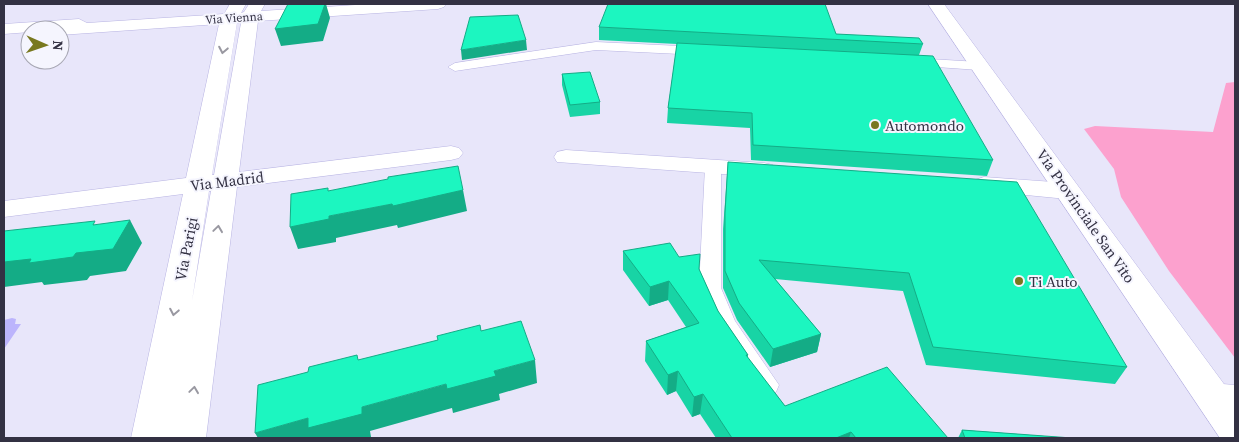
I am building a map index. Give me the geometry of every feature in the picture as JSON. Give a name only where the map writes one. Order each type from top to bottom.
[{"type":"street","name":"Via Vienna","points":[[4,29],[243,11],[367,4]]},
{"type":"street","name":"Via Vienna","points":[[70,29],[243,11],[438,4]]},
{"type":"street","name":"Via Provinciale San Vito","points":[[936,4],[1067,190],[1222,394],[1235,429]]},
{"type":"street","name":"Via Parigi","points":[[187,438],[225,182],[243,11]]},
{"type":"street","name":"Via Parigi","points":[[150,438],[198,186],[243,11]]},
{"type":"street","points":[[4,34],[20,33]]},
{"type":"street","name":"Via Madrid","points":[[4,209],[451,153]]},
{"type":"street","points":[[566,157],[782,171]]},
{"type":"street","points":[[959,183],[1067,190]]},
{"type":"lane","points":[[455,67],[596,46],[714,52]]},
{"type":"lane","points":[[901,62],[979,66]]},
{"type":"lane","points":[[713,167],[710,288],[725,324],[776,398]]},
{"type":"shaded area","points":[[1235,82],[1235,358],[1169,271],[1121,197],[1114,169],[1084,129],[1095,126],[1213,132],[1226,83]]},
{"type":"shaded area","points":[[16,319],[15,324],[21,324],[4,349],[4,320]]},
{"type":"building","points":[[288,4],[325,4],[318,24],[275,29]]},
{"type":"building","points":[[608,4],[825,4],[836,34],[919,38],[923,44],[599,27]]},
{"type":"building","points":[[518,15],[526,40],[461,50],[470,17]]},
{"type":"building","points":[[677,43],[933,56],[993,160],[753,145],[752,113],[668,108]]},
{"type":"building","points":[[590,72],[600,102],[570,105],[562,74]]},
{"type":"building","points":[[728,162],[1017,182],[1127,367],[933,347],[909,273],[759,260],[821,334],[773,349],[739,303],[725,271],[725,213]]},
{"type":"building","points":[[458,166],[463,190],[393,206],[392,204],[329,216],[329,219],[290,227],[291,194],[328,188],[328,191],[388,179],[388,177]]},
{"type":"building","points":[[130,220],[113,249],[76,253],[73,257],[29,263],[31,259],[4,262],[4,231],[95,221],[93,225]]},
{"type":"building","points":[[670,243],[679,257],[700,254],[699,269],[718,311],[748,355],[746,355],[785,406],[887,367],[948,438],[856,438],[851,432],[836,438],[732,438],[703,394],[694,397],[678,371],[668,375],[646,341],[699,323],[669,281],[650,287],[623,251]]},
{"type":"building","points":[[521,321],[535,360],[494,371],[496,376],[447,389],[446,384],[362,407],[362,414],[308,428],[308,418],[255,433],[258,385],[308,372],[309,367],[357,355],[358,360],[438,340],[437,336],[480,325],[481,331]]},
{"type":"building","points":[[962,430],[1072,438],[965,438]]},
{"type":"place","name":"Automondo","points":[[875,125]]},
{"type":"place","name":"Ti Auto","points":[[1019,281]]}]
